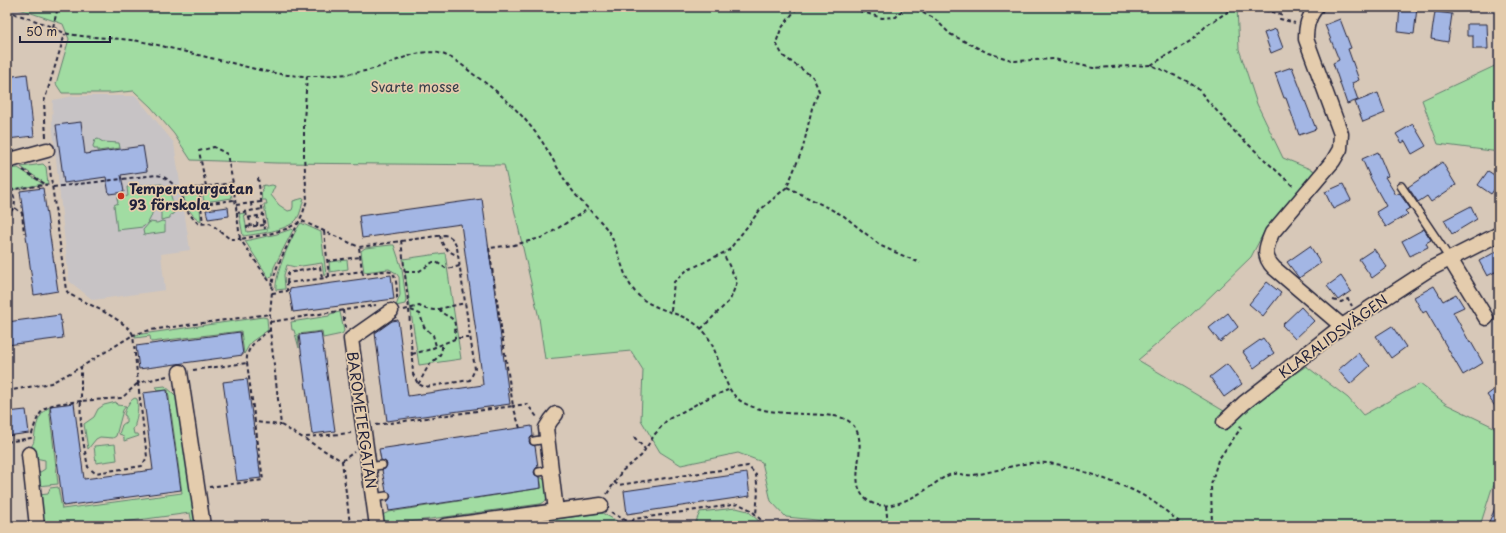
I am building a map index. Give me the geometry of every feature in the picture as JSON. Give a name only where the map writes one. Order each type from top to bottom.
[{"type":"street","points":[[1316,7],[1306,26],[1306,39],[1341,134],[1340,148],[1333,161],[1272,233],[1266,247],[1266,255],[1274,268],[1342,326]]},
{"type":"street","points":[[11,160],[47,150]]},
{"type":"street","name":"KLARALIDSVÄGEN","points":[[1224,422],[1260,390],[1358,315],[1428,270],[1499,234]]},
{"type":"street","points":[[1450,259],[1486,318]]},
{"type":"street","name":"BAROMETERGATAN","points":[[377,526],[380,497],[375,466],[360,430],[351,339],[393,306]]},
{"type":"street","points":[[180,372],[203,526]]},
{"type":"street","points":[[556,414],[542,436],[545,471],[556,511]]},
{"type":"street","points":[[29,454],[37,526]]},
{"type":"street","points":[[445,526],[601,505]]},
{"type":"lane","points":[[1401,186],[1450,259]]},
{"type":"path","points":[[53,28],[58,7]]},
{"type":"path","points":[[671,312],[674,282],[686,271],[729,250],[760,210],[787,187],[803,148],[812,108],[819,90],[813,78],[783,56],[776,42],[781,29],[796,8],[805,7]]},
{"type":"path","points":[[847,7],[882,18],[896,17],[904,7]]},
{"type":"path","points":[[910,7],[934,18],[950,34],[988,53],[1015,61],[1054,59],[1093,68],[1151,65],[1185,80],[1197,88],[1235,132],[1304,196]]},
{"type":"path","points":[[1151,65],[1192,40],[1207,25],[1229,11],[1243,7],[1281,14],[1280,19],[1306,26]]},
{"type":"path","points":[[7,12],[53,28],[65,34],[142,42],[270,73],[307,76],[369,71],[417,53],[440,53],[448,56],[503,96],[517,109],[541,141],[572,190],[588,210],[608,230],[627,279],[634,291],[650,304],[693,322],[701,329],[713,345],[728,390],[739,400],[751,407],[770,411],[831,416],[845,419],[852,423],[856,430],[860,446],[857,477],[859,490],[870,502],[886,506],[910,498],[927,489],[942,478],[954,474],[974,475],[1030,463],[1053,463],[1065,465],[1146,496],[1184,526]]},
{"type":"path","points":[[65,34],[44,102],[44,127],[66,290],[69,294],[118,320],[129,328],[133,335]]},
{"type":"path","points":[[281,425],[270,330],[270,314],[277,267],[307,200],[304,156],[304,121],[307,76]]},
{"type":"path","points":[[206,186],[199,151],[214,147],[227,154],[233,183],[240,239],[273,286]]},
{"type":"path","points":[[11,160],[17,166],[46,185]]},
{"type":"path","points":[[52,187],[162,176],[180,190],[181,198],[186,209],[199,224],[210,223],[230,239],[240,239],[269,234],[286,229],[302,221],[359,247],[401,240],[440,235],[449,236],[456,244],[460,266],[475,369],[470,380],[425,387],[418,384],[413,374],[410,309],[401,240]]},
{"type":"path","points":[[258,178],[265,229]]},
{"type":"path","points":[[180,190],[233,183]]},
{"type":"path","points":[[7,191],[52,184]]},
{"type":"path","points":[[199,187],[203,224]]},
{"type":"path","points":[[787,187],[844,216],[881,246],[920,263]]},
{"type":"path","points":[[10,191],[14,196],[15,208],[22,213],[24,233]]},
{"type":"path","points":[[202,204],[235,200]]},
{"type":"path","points":[[236,205],[261,202]]},
{"type":"path","points":[[251,203],[252,211]]},
{"type":"path","points":[[7,216],[15,208]]},
{"type":"path","points":[[236,213],[263,209]]},
{"type":"path","points":[[520,428],[513,406],[489,248],[514,245],[544,237],[588,210]]},
{"type":"path","points":[[246,212],[251,226]]},
{"type":"path","points":[[249,217],[263,215]]},
{"type":"path","points":[[257,226],[258,216]]},
{"type":"path","points":[[246,227],[265,225]]},
{"type":"path","points":[[324,231],[329,276]]},
{"type":"path","points":[[440,235],[442,243],[445,247],[452,253],[458,255]]},
{"type":"path","points":[[359,247],[362,271]]},
{"type":"path","points":[[701,329],[730,300],[737,282],[723,252]]},
{"type":"path","points":[[327,261],[360,257]]},
{"type":"path","points":[[405,272],[418,272],[433,262],[436,262],[447,270],[460,266]]},
{"type":"path","points":[[272,293],[287,291],[288,273],[320,267],[322,278]]},
{"type":"path","points":[[287,283],[362,271],[363,274],[382,271],[392,272],[394,275],[397,292],[397,298],[393,306]]},
{"type":"path","points":[[1328,298],[1337,302],[1348,300],[1358,315]]},
{"type":"path","points":[[439,308],[441,312],[453,321],[455,327],[455,338]]},
{"type":"path","points":[[410,309],[420,314],[424,327],[433,335],[436,346]]},
{"type":"path","points":[[7,391],[51,383],[81,367],[133,335],[150,330],[270,314]]},
{"type":"path","points":[[198,489],[263,480],[247,358],[252,344],[270,330]]},
{"type":"path","points":[[412,354],[428,350],[455,338],[470,338]]},
{"type":"path","points":[[418,384],[428,367],[440,356],[442,344]]},
{"type":"path","points":[[7,442],[31,438],[37,418],[46,407],[54,404],[81,401],[122,398],[138,384],[148,457],[142,466],[95,473],[88,467],[80,409],[81,401],[81,367]]},
{"type":"path","points":[[640,526],[623,519],[601,505],[614,482],[622,471],[641,456],[655,434],[667,420],[706,399],[728,390]]},
{"type":"path","points":[[305,438],[527,404],[542,436]]},
{"type":"path","points":[[1212,526],[1211,485],[1218,460],[1241,428],[1235,411]]},
{"type":"path","points":[[255,422],[281,425],[342,461]]},
{"type":"path","points":[[634,437],[645,449]]},
{"type":"path","points":[[342,461],[354,452]]},
{"type":"path","points":[[342,461],[350,524]]},
{"type":"path","points":[[614,482],[618,485],[748,466],[756,475],[758,492],[756,514]]},
{"type":"path","points":[[632,522],[634,519],[740,504],[752,510],[767,526]]},
{"type":"path","points":[[886,506],[888,526]]},
{"type":"path","points":[[618,526],[623,519]]},
{"type":"shaded area","name":"Temperaturgatan 93 förskola","points":[[74,96],[136,96],[174,143],[190,250],[161,254],[165,290],[93,300],[69,281],[52,121],[53,100]]},
{"type":"green space","name":"Svarte mosse","points":[[14,7],[1237,7],[1239,49],[1257,104],[1283,158],[1315,171],[1266,228],[1251,257],[1188,318],[1138,360],[1229,414],[1248,410],[1276,387],[1306,366],[1348,398],[1363,415],[1420,384],[1446,404],[1498,429],[1499,479],[1492,488],[1480,526],[832,526],[827,521],[786,517],[771,501],[762,462],[738,453],[681,465],[660,452],[641,420],[643,370],[631,351],[545,359],[539,318],[504,165],[276,163],[191,160],[174,134],[151,107],[134,91],[112,93],[62,93],[56,84],[69,39],[63,24]]},
{"type":"green space","points":[[1499,64],[1499,152],[1438,144],[1422,100]]},
{"type":"green space","points":[[98,139],[103,142],[119,143],[120,148],[98,151],[98,149],[94,149],[93,146],[95,140]]},
{"type":"green space","points":[[43,164],[46,167],[48,184],[21,167]]},
{"type":"green space","points":[[18,168],[43,184],[11,190],[7,189],[7,169]]},
{"type":"green space","points":[[162,184],[168,189],[172,200],[174,212],[170,215],[170,218],[161,220],[161,210],[156,209],[153,211],[148,222],[143,227],[117,230],[114,205],[118,203],[117,198],[128,196],[127,187]]},
{"type":"green space","points":[[229,186],[232,198],[204,202],[202,190]]},
{"type":"green space","points":[[262,186],[275,186],[271,195],[279,205],[288,211],[292,210],[293,201],[304,198],[300,214],[293,223],[287,226],[272,231],[243,236],[239,214],[244,213],[247,232],[268,229],[264,204],[267,204],[266,200],[262,200],[261,193],[263,192]]},
{"type":"green space","points":[[197,190],[199,194],[201,221],[189,210],[183,195],[183,193]]},
{"type":"green space","points":[[162,221],[165,222],[165,232],[144,235],[143,230],[150,222],[157,223]]},
{"type":"green space","points":[[301,223],[321,232],[326,275],[324,276],[322,263],[295,267],[287,265],[284,275],[285,289],[276,290],[278,275],[284,255]]},
{"type":"green space","points":[[293,230],[274,267],[272,277],[269,278],[245,241]]},
{"type":"green space","points":[[394,245],[402,269],[406,300],[405,304],[396,306],[400,295],[399,277],[396,273],[389,269],[364,272],[361,251],[365,248]]},
{"type":"green space","points":[[445,253],[461,359],[419,365],[403,259]]},
{"type":"green space","points":[[347,260],[348,269],[330,272],[329,262]]},
{"type":"green space","points":[[340,312],[344,331],[342,334],[323,338],[322,331],[298,334],[299,348],[294,330],[292,330],[291,322],[329,316],[330,314]]},
{"type":"green space","points":[[263,317],[267,318],[268,330],[251,342],[244,354],[241,331],[151,342],[150,336],[135,338],[135,335]]},
{"type":"green space","points":[[165,386],[182,401],[197,520],[192,523],[190,513],[94,526],[41,526],[39,495],[48,494],[50,488],[58,487],[62,509],[182,493],[168,390],[157,391],[156,387]]},
{"type":"green space","points":[[135,398],[138,401],[138,408],[135,426],[133,429],[134,434],[138,434],[139,436],[124,441],[122,435],[119,434],[122,425],[126,422],[126,416],[124,415],[126,408]]},
{"type":"green space","points":[[116,402],[117,405],[126,406],[123,410],[116,436],[113,438],[100,437],[96,439],[88,449],[84,424],[94,417],[98,409],[104,405]]},
{"type":"green space","points":[[49,407],[58,484],[37,486],[37,474],[45,469],[45,460],[35,458],[31,448],[38,422],[42,414]]},
{"type":"green space","points":[[115,444],[117,460],[96,463],[94,446]]},
{"type":"green space","points":[[540,477],[545,480],[547,497],[546,500],[540,504],[394,524],[385,522],[382,515],[389,512],[542,488]]},
{"type":"green space","points":[[736,508],[748,511],[764,526],[694,526],[700,512]]},
{"type":"green space","points":[[602,513],[617,521],[616,526],[519,526],[526,523]]},
{"type":"building","points":[[1400,7],[1417,8],[1414,34],[1398,32]]},
{"type":"building","points":[[1435,12],[1452,14],[1448,42],[1431,39]]},
{"type":"building","points":[[1340,19],[1351,48],[1348,49],[1359,80],[1352,83],[1358,100],[1347,104],[1333,63],[1339,60],[1325,25]]},
{"type":"building","points":[[1467,24],[1487,24],[1488,49],[1473,49],[1473,36],[1467,36]]},
{"type":"building","points":[[1276,29],[1283,48],[1271,53],[1264,33]]},
{"type":"building","points":[[1292,67],[1316,129],[1299,135],[1286,98],[1284,98],[1275,73]]},
{"type":"building","points":[[27,74],[34,136],[7,139],[7,77]]},
{"type":"building","points":[[1378,93],[1385,113],[1363,122],[1355,102]]},
{"type":"building","points":[[81,122],[85,154],[143,146],[147,171],[121,175],[124,192],[109,194],[106,177],[64,183],[56,125]]},
{"type":"building","points":[[1413,124],[1426,146],[1412,154],[1405,141],[1402,143],[1396,134]]},
{"type":"building","points":[[1378,152],[1388,176],[1385,177],[1396,195],[1399,193],[1410,208],[1405,211],[1408,214],[1386,227],[1376,212],[1386,206],[1362,159]]},
{"type":"building","points":[[1442,162],[1456,185],[1431,202],[1427,196],[1418,202],[1408,187]]},
{"type":"building","points":[[1488,171],[1499,178],[1499,183],[1491,194],[1478,185]]},
{"type":"building","points":[[1343,184],[1351,200],[1333,209],[1325,192]]},
{"type":"building","points":[[43,188],[58,291],[34,295],[20,191]]},
{"type":"building","points":[[482,199],[510,404],[387,421],[375,333],[392,321],[398,320],[408,396],[483,385],[482,375],[461,224],[362,238],[359,216]]},
{"type":"building","points":[[1471,206],[1477,219],[1452,234],[1444,220]]},
{"type":"building","points":[[228,207],[229,216],[208,219],[206,210]]},
{"type":"building","points":[[1424,229],[1431,240],[1426,243],[1428,247],[1410,256],[1402,241]]},
{"type":"building","points":[[1310,246],[1321,263],[1299,278],[1287,262]]},
{"type":"building","points":[[1374,249],[1387,267],[1372,278],[1359,259]]},
{"type":"building","points":[[1499,250],[1499,270],[1487,276],[1479,261]]},
{"type":"building","points":[[391,275],[394,299],[293,312],[289,289]]},
{"type":"building","points":[[1341,276],[1351,291],[1338,300],[1327,286]]},
{"type":"building","points":[[1267,282],[1281,293],[1263,316],[1249,304]]},
{"type":"building","points":[[1434,286],[1443,301],[1456,294],[1464,307],[1453,312],[1483,363],[1463,375],[1426,311],[1423,313],[1414,297]]},
{"type":"building","points":[[1301,307],[1314,321],[1295,339],[1282,325]]},
{"type":"building","points":[[1228,313],[1238,327],[1220,342],[1209,328]]},
{"type":"building","points":[[60,315],[63,338],[7,345],[7,322]]},
{"type":"building","points":[[1392,326],[1406,347],[1391,358],[1376,336]]},
{"type":"building","points":[[240,332],[243,355],[139,369],[136,346]]},
{"type":"building","points":[[321,332],[335,431],[312,434],[299,335]]},
{"type":"building","points":[[1263,338],[1274,353],[1254,368],[1243,352]]},
{"type":"building","points":[[1358,353],[1370,366],[1350,384],[1338,370]]},
{"type":"building","points":[[1227,364],[1242,384],[1224,397],[1210,377]]},
{"type":"building","points":[[247,379],[261,478],[237,481],[223,382]]},
{"type":"building","points":[[1499,386],[1499,412],[1487,395]]},
{"type":"building","points":[[167,390],[181,490],[63,506],[50,406],[74,403],[84,479],[153,470],[143,393]]},
{"type":"building","points":[[26,410],[29,433],[7,436],[7,412]]},
{"type":"building","points":[[532,426],[533,436],[529,441],[530,444],[535,446],[538,467],[534,472],[535,475],[540,477],[541,488],[389,511],[387,501],[391,496],[390,493],[386,491],[382,470],[385,469],[387,465],[386,462],[381,460],[379,449]]},
{"type":"building","points":[[747,473],[750,496],[627,514],[624,491]]},
{"type":"building","points":[[1499,500],[1499,526],[1487,526]]},
{"type":"place","name":"Temperaturgatan 93 förskola","points":[[121,196]]}]
